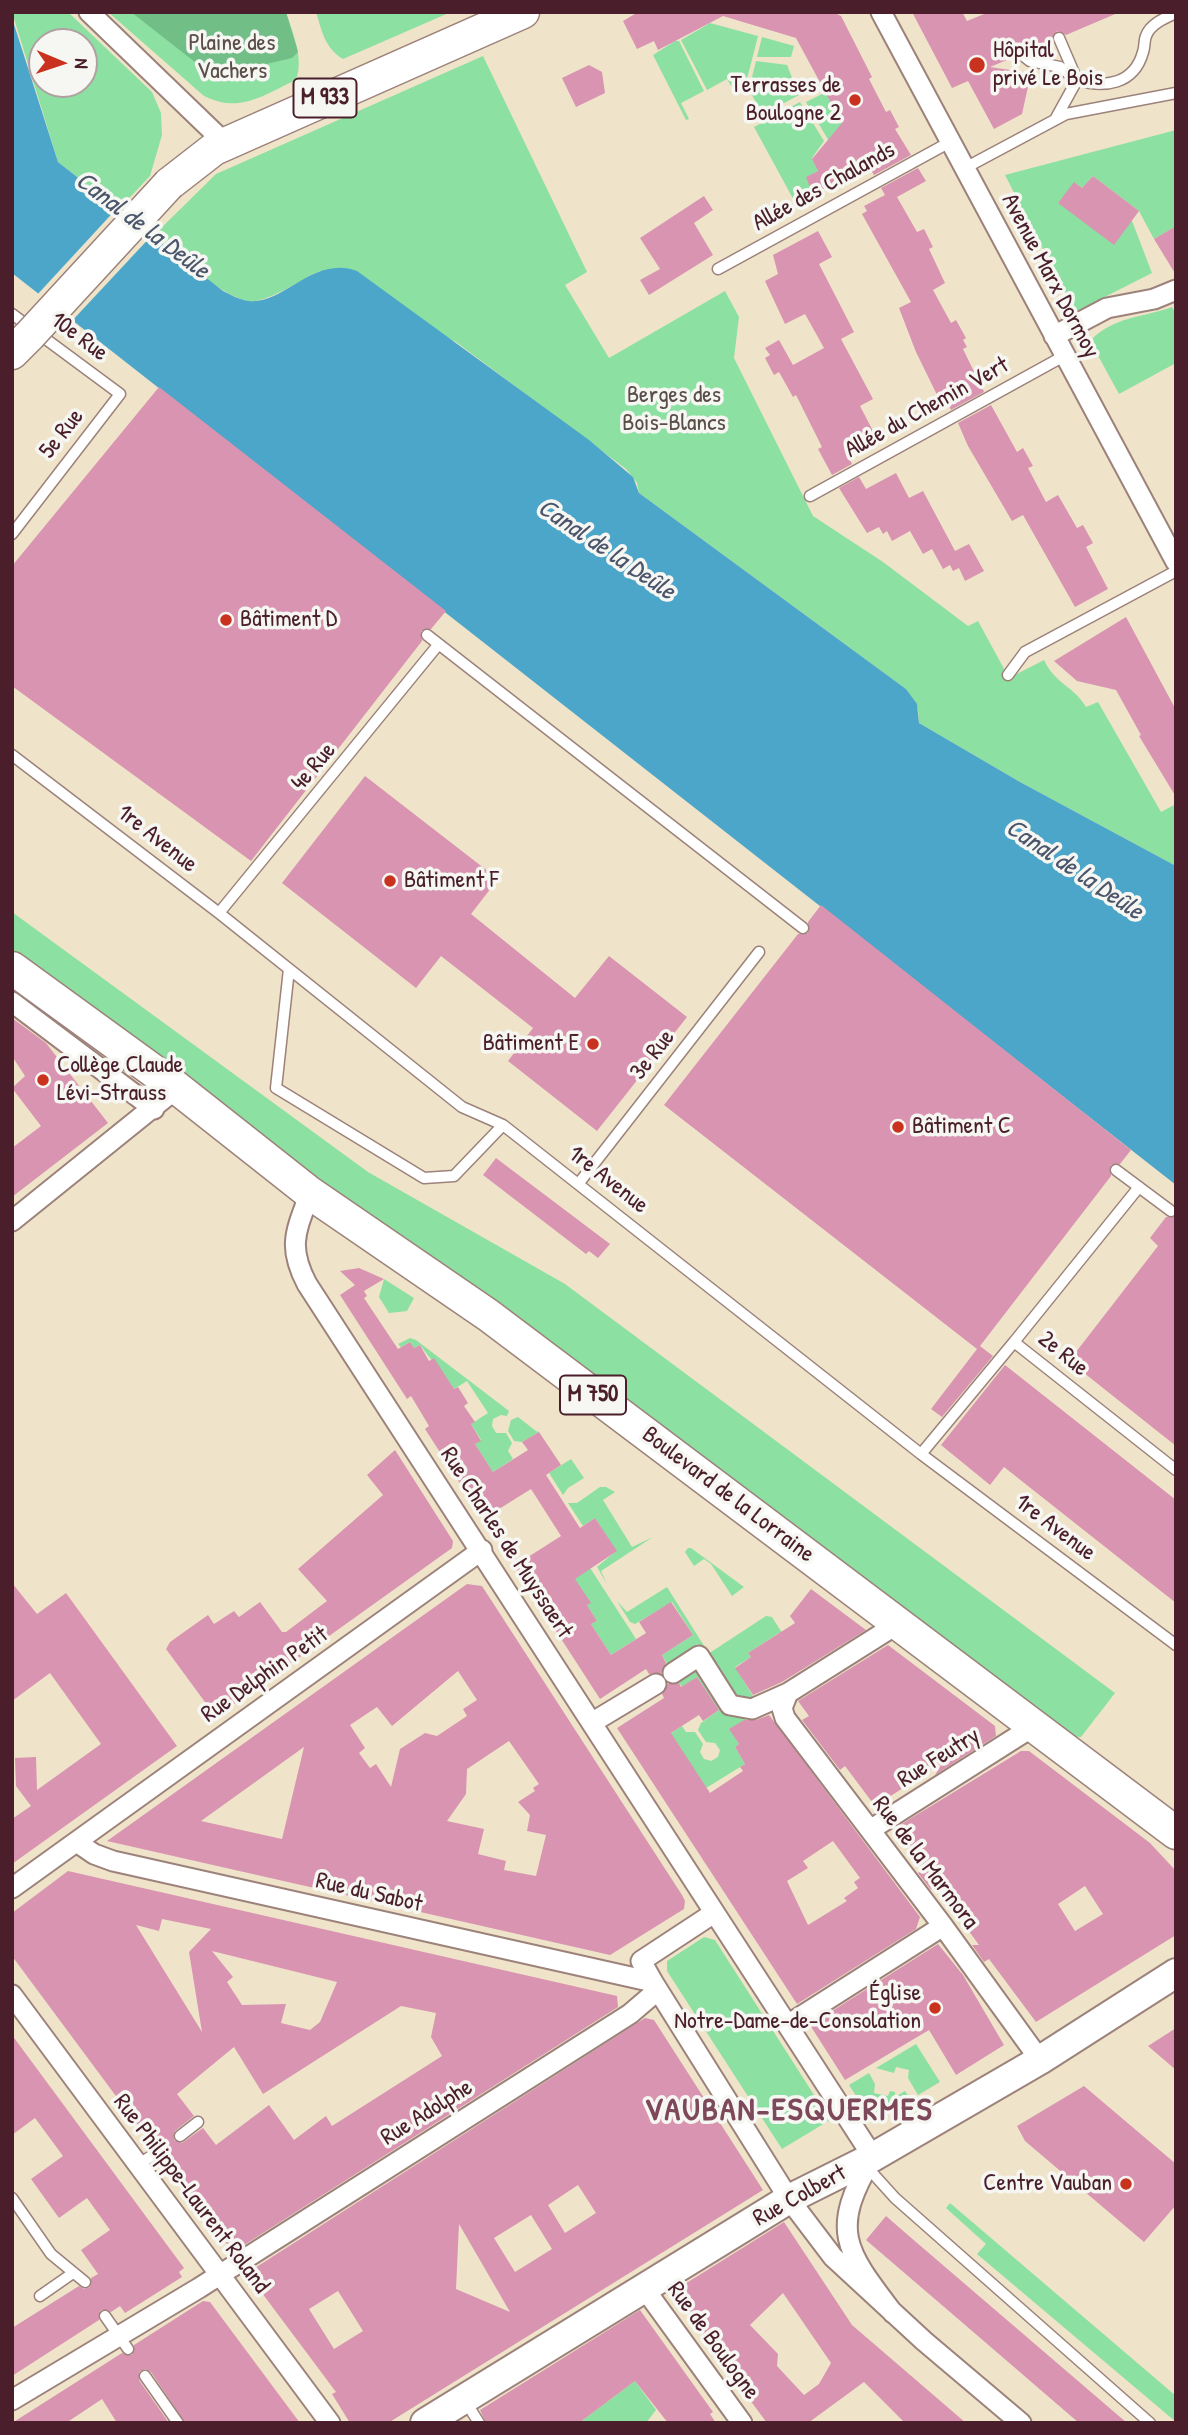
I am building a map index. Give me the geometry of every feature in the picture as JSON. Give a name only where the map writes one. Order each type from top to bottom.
[{"type":"main road","name":"M 933","points":[[18,335],[169,184],[204,155],[523,12]]},
{"type":"main road","name":"Boulevard de la Lorraine","points":[[12,968],[165,1098],[488,1315],[1174,1830]]},
{"type":"street","points":[[89,12],[226,144]]},
{"type":"street","name":"Avenue Marx Dormoy","points":[[881,12],[1176,562]]},
{"type":"street","points":[[1054,336],[1107,308],[1154,299],[1176,290]]},
{"type":"street","name":"Boulevard de la Lorraine","points":[[12,1002],[165,1098]]},
{"type":"street","points":[[12,1221],[165,1098]]},
{"type":"street","name":"Rue Charles de Muyssaert","points":[[310,1193],[293,1246],[306,1297],[482,1550],[714,1913],[789,2024],[870,2162]]},
{"type":"street","name":"Rue Delphin Petit","points":[[12,1888],[482,1550]]},
{"type":"street","points":[[673,1673],[699,1656],[730,1706],[752,1709],[788,1693],[899,1623]]},
{"type":"street","points":[[593,1723],[656,1684]]},
{"type":"street","name":"Rue de la Marmora","points":[[788,1693],[782,1709],[785,1718],[943,1926],[1040,2060]]},
{"type":"street","name":"Rue Feutry","points":[[870,1830],[1034,1726]]},
{"type":"street","name":"Rue du Sabot","points":[[78,1843],[113,1861],[656,1986]]},
{"type":"street","points":[[714,1913],[641,1961],[656,1986],[789,2199],[838,2263],[893,2314],[1021,2423]]},
{"type":"street","points":[[789,2024],[943,1926]]},
{"type":"street","name":"Rue Colbert","points":[[425,2423],[789,2199],[870,2162],[1040,2060],[1176,1973]]},
{"type":"street","name":"Rue Adolphe","points":[[12,2400],[123,2342],[220,2275],[630,2014],[656,1986]]},
{"type":"street","name":"Rue Philippe-Laurent Roland","points":[[12,1995],[330,2423]]},
{"type":"street","points":[[870,2162],[850,2204],[847,2235],[856,2261],[893,2314]]},
{"type":"street","name":"Rue de Boulogne","points":[[644,2288],[742,2423]]},
{"type":"lane","points":[[1021,54],[1030,61],[1060,67],[1077,80],[1100,86],[1117,83],[1132,70],[1143,54],[1146,34],[1160,20],[1176,13]]},
{"type":"lane","points":[[1059,38],[1077,80]]},
{"type":"lane","points":[[1055,118],[1077,80]]},
{"type":"lane","points":[[965,168],[1055,118],[1079,110],[1176,93]]},
{"type":"lane","name":"Allée des Chalands","points":[[718,268],[950,142]]},
{"type":"lane","name":"10e Rue","points":[[18,335],[120,394]]},
{"type":"lane","name":"Allée du Chemin Vert","points":[[810,496],[1064,356]]},
{"type":"lane","name":"5e Rue","points":[[12,534],[120,394]]},
{"type":"lane","points":[[1008,675],[1025,652],[1176,571]]},
{"type":"lane","points":[[426,635],[803,928]]},
{"type":"lane","name":"4e Rue","points":[[219,914],[438,645]]},
{"type":"lane","name":"1re Avenue","points":[[12,755],[219,914],[462,1107],[503,1125],[921,1454],[1176,1645]]},
{"type":"lane","name":"3e Rue","points":[[579,1184],[759,952]]},
{"type":"lane","points":[[289,969],[276,1088],[424,1178],[454,1176],[503,1125]]},
{"type":"lane","points":[[1116,1170],[1171,1211]]},
{"type":"lane","name":"2e Rue","points":[[1139,1187],[1014,1342],[1176,1470]]},
{"type":"lane","points":[[921,1454],[1014,1342]]},
{"type":"lane","points":[[180,2136],[198,2122]]},
{"type":"lane","points":[[138,2165],[157,2152]]},
{"type":"lane","points":[[870,2162],[895,2198],[1150,2423]]},
{"type":"lane","points":[[12,2198],[51,2254],[85,2283]]},
{"type":"lane","points":[[40,2296],[73,2273]]},
{"type":"lane","points":[[105,2316],[123,2342]]},
{"type":"lane","points":[[145,2376],[178,2423]]},
{"type":"lane","points":[[464,2399],[479,2423]]},
{"type":"green space","points":[[12,12],[68,12],[85,28],[28,28],[28,64]]},
{"type":"green space","name":"Plaine des Vachers","points":[[108,12],[286,12],[298,55],[296,80],[240,103],[217,101],[204,96]]},
{"type":"green space","points":[[131,12],[286,12],[298,52],[292,58],[237,71],[200,66]]},
{"type":"green space","name":"Plaine des Vachers","points":[[316,12],[451,12],[343,59],[328,45]]},
{"type":"green space","points":[[710,23],[758,36],[746,83],[735,81],[733,89],[727,79],[707,90],[681,40]]},
{"type":"green space","points":[[762,37],[794,46],[791,57],[757,57]]},
{"type":"green space","points":[[98,41],[152,92],[161,113],[162,135],[150,176],[119,209],[58,162],[38,98],[98,98]]},
{"type":"green space","points":[[679,41],[704,91],[681,103],[689,119],[686,120],[653,55]]},
{"type":"green space","name":"Berges des Bois-Blancs","points":[[483,56],[587,272],[565,285],[609,358],[725,291],[739,317],[734,358],[813,516],[883,562],[968,626],[978,621],[1009,678],[1044,660],[1054,675],[1076,694],[1086,707],[1098,702],[1161,812],[1176,804],[1176,866],[1020,782],[919,723],[918,709],[906,689],[639,493],[637,483],[626,469],[456,342],[320,271],[273,295],[256,301],[245,300],[218,287],[153,236],[216,174]]},
{"type":"green space","points":[[756,61],[787,65],[799,95],[762,115],[749,89]]},
{"type":"green space","points":[[826,92],[848,127],[830,143],[806,102]]},
{"type":"green space","points":[[800,102],[824,141],[812,158],[818,171],[807,177],[813,195],[797,206],[754,127]]},
{"type":"green space","points":[[1176,130],[1176,226],[1154,239],[1139,211],[1093,176],[1082,188],[1075,183],[1058,203],[1132,221],[1152,273],[1075,312],[1005,175]]},
{"type":"green space","points":[[1172,307],[1176,314],[1176,363],[1119,394],[1090,341],[1119,322]]},
{"type":"green space","points":[[12,912],[368,1172],[565,1284],[1115,1693],[1081,1737],[1069,1736],[336,1199],[12,954]]},
{"type":"green space","points":[[384,1279],[414,1298],[407,1311],[389,1313],[379,1297]]},
{"type":"green space","points":[[410,1338],[416,1340],[509,1411],[507,1416],[501,1415],[493,1419],[492,1426],[496,1433],[506,1433],[512,1443],[508,1451],[513,1459],[493,1472],[475,1444],[481,1440],[471,1424],[488,1413],[467,1381],[454,1389],[420,1345],[414,1348],[410,1342],[401,1347],[398,1344]]},
{"type":"green space","points":[[518,1417],[539,1432],[522,1442],[514,1441],[508,1431],[511,1420]]},
{"type":"green space","points":[[571,1459],[584,1478],[568,1488],[563,1495],[549,1473]]},
{"type":"green space","points":[[600,1487],[615,1492],[603,1500],[632,1547],[653,1537],[601,1571],[607,1584],[597,1567],[616,1551],[595,1518],[583,1526],[568,1503],[577,1503]]},
{"type":"green space","points":[[691,1548],[744,1587],[732,1596],[711,1564],[704,1559],[694,1566],[685,1552]]},
{"type":"green space","points":[[585,1560],[636,1639],[611,1655],[591,1624],[597,1621],[587,1605],[590,1603],[560,1576]]},
{"type":"green space","points":[[667,1587],[706,1649],[697,1644],[670,1669],[662,1655],[693,1635],[672,1602],[635,1624],[630,1622],[617,1601],[627,1612]]},
{"type":"green space","points":[[766,1616],[772,1617],[784,1636],[779,1633],[748,1653],[751,1657],[735,1667],[756,1701],[739,1703],[708,1654]]},
{"type":"green space","points":[[692,1668],[698,1670],[723,1706],[764,1708],[730,1729],[739,1744],[735,1747],[745,1764],[706,1788],[664,1738],[682,1726],[686,1732],[695,1732],[703,1744],[700,1752],[704,1759],[711,1761],[718,1757],[720,1750],[715,1743],[706,1742],[698,1730],[701,1723],[719,1710],[697,1677],[682,1687],[675,1677]]},
{"type":"green space","points":[[704,1937],[715,1940],[830,2120],[782,2149],[667,1971],[667,1961]]},
{"type":"green space","points":[[916,2044],[940,2082],[918,2095],[908,2078],[909,2070],[896,2067],[894,2073],[876,2068]]},
{"type":"green space","points":[[869,2073],[875,2084],[874,2093],[888,2096],[890,2091],[895,2092],[895,2097],[905,2091],[911,2100],[874,2123],[849,2085]]},
{"type":"green space","points":[[950,2203],[1176,2396],[1176,2422],[977,2254],[986,2244],[946,2208]]},
{"type":"green space","points":[[635,2381],[656,2410],[646,2423],[579,2423]]},
{"type":"water","name":"Canal de la Deûle","points":[[12,18],[28,68],[28,98],[38,98],[58,162],[223,291],[249,301],[262,300],[326,270],[341,268],[357,271],[589,440],[633,477],[639,493],[906,689],[917,704],[919,723],[1020,782],[1176,866],[1176,1185],[12,273]]},
{"type":"pier","points":[[120,205],[155,232],[70,323],[36,296]]},
{"type":"building","name":"Terrasses de Boulogne 2","points":[[638,12],[833,12],[841,16],[872,77],[869,79],[886,112],[890,110],[899,127],[895,129],[911,155],[874,175],[868,165],[813,195],[806,177],[818,171],[812,159],[842,123],[796,38],[723,16],[658,50],[654,41],[637,49],[623,21]]},
{"type":"building","name":"Hôpital privé Le Bois","points":[[912,12],[962,12],[967,21],[989,12],[1120,12],[1066,35],[1057,31],[1052,41],[1029,51],[1018,47],[1014,57],[990,67],[1031,73],[1022,114],[994,129],[968,81],[952,88]]},
{"type":"building","points":[[589,65],[602,72],[605,93],[576,107],[562,78]]},
{"type":"building","points":[[918,168],[926,181],[897,197],[917,232],[924,229],[933,247],[929,249],[945,283],[933,290],[951,323],[956,320],[966,338],[963,340],[967,347],[963,349],[984,392],[951,410],[944,396],[939,399],[916,352],[899,308],[911,302],[862,214],[867,211],[864,206],[885,195],[881,188]]},
{"type":"building","points":[[1093,176],[1139,211],[1114,245],[1058,203],[1074,182],[1082,188]]},
{"type":"building","points":[[704,196],[713,210],[694,223],[713,255],[649,295],[640,280],[660,269],[640,238]]},
{"type":"building","points":[[1176,226],[1176,275],[1154,239]]},
{"type":"building","points":[[818,231],[832,257],[819,264],[854,332],[841,339],[873,399],[860,406],[873,431],[844,448],[852,464],[832,475],[818,449],[822,447],[796,395],[793,397],[779,372],[774,375],[765,358],[770,355],[765,348],[779,340],[793,365],[824,348],[805,314],[785,324],[765,281],[778,274],[773,255]]},
{"type":"building","name":"Bâtiment D","points":[[159,387],[446,611],[431,629],[421,631],[422,641],[251,861],[12,686],[12,566]]},
{"type":"building","points":[[991,405],[1017,452],[1023,448],[1033,466],[1028,468],[1046,502],[1058,495],[1077,528],[1083,525],[1093,543],[1086,547],[1108,589],[1075,607],[1023,515],[1012,521],[968,446],[958,423]]},
{"type":"building","points":[[896,473],[909,498],[923,491],[955,551],[969,544],[984,571],[965,581],[959,568],[953,571],[950,565],[943,569],[932,549],[923,554],[910,531],[892,541],[887,531],[883,534],[879,527],[867,533],[839,488],[859,477],[866,489]]},
{"type":"building","points":[[1126,617],[1176,710],[1176,797],[1139,736],[1141,735],[1116,690],[1077,681],[1054,661]]},
{"type":"building","points":[[365,776],[498,879],[471,914],[575,998],[609,956],[687,1017],[597,1131],[508,1061],[533,1028],[441,956],[416,988],[282,883]]},
{"type":"building","name":"Bâtiment C","points":[[821,905],[1131,1150],[1120,1164],[1111,1165],[1111,1176],[980,1346],[993,1356],[942,1417],[931,1409],[977,1349],[664,1105],[798,934],[808,933],[808,922]]},
{"type":"building","name":"Collège Claude Lévi-Strauss","points":[[12,1018],[46,1043],[108,1123],[12,1197],[12,1148],[41,1126],[12,1088],[25,1076],[12,1056]]},
{"type":"building","points":[[496,1158],[610,1244],[598,1258],[589,1251],[586,1254],[483,1175]]},
{"type":"building","points":[[1166,1217],[1176,1217],[1176,1446],[1069,1361],[1158,1246],[1150,1238]]},
{"type":"building","points":[[359,1268],[384,1279],[364,1291],[367,1296],[364,1298],[398,1349],[410,1342],[414,1348],[420,1345],[429,1361],[434,1358],[454,1389],[458,1387],[468,1403],[464,1406],[475,1422],[471,1424],[481,1441],[475,1444],[493,1472],[528,1450],[522,1442],[539,1432],[561,1465],[546,1475],[580,1528],[595,1518],[617,1551],[575,1579],[591,1603],[587,1605],[597,1621],[591,1624],[611,1655],[646,1633],[639,1622],[671,1602],[693,1635],[662,1655],[666,1663],[661,1673],[649,1674],[646,1669],[600,1699],[514,1566],[561,1536],[531,1489],[483,1519],[425,1429],[429,1426],[411,1396],[407,1399],[340,1295],[355,1285],[340,1271]]},
{"type":"building","points":[[1005,1365],[1176,1500],[1176,1603],[1004,1467],[990,1485],[941,1445]]},
{"type":"building","points":[[395,1450],[453,1541],[452,1548],[216,1717],[166,1649],[170,1642],[208,1615],[214,1624],[234,1611],[239,1617],[260,1602],[282,1632],[286,1632],[327,1601],[298,1569],[383,1495],[367,1475]]},
{"type":"building","points":[[12,1583],[37,1614],[66,1593],[177,1746],[12,1864],[12,1819],[31,1806],[16,1786],[15,1758],[36,1757],[37,1790],[101,1744],[50,1673],[12,1701]]},
{"type":"building","points":[[467,1584],[482,1586],[685,1901],[684,1909],[610,1955],[107,1841]],"holes":[[[458,1671],[477,1700],[463,1709],[467,1716],[437,1736],[425,1733],[400,1749],[391,1787],[376,1764],[370,1768],[359,1753],[365,1748],[350,1725],[377,1707],[392,1726]],[[509,1741],[539,1784],[533,1788],[535,1791],[518,1802],[530,1815],[527,1831],[546,1835],[536,1876],[504,1870],[506,1861],[478,1854],[484,1829],[447,1821],[466,1794],[467,1769]],[[304,1747],[282,1839],[201,1821]]]},
{"type":"building","points":[[811,1589],[866,1630],[782,1682],[753,1695],[735,1668],[751,1657],[748,1653],[795,1623],[790,1616]]},
{"type":"building","points":[[888,1645],[995,1726],[996,1736],[935,1775],[942,1763],[875,1806],[845,1766],[840,1770],[802,1720],[809,1716],[798,1701]]},
{"type":"building","points":[[697,1677],[719,1710],[703,1721],[699,1715],[671,1733],[710,1793],[743,1771],[740,1767],[745,1764],[735,1747],[739,1744],[729,1729],[744,1720],[756,1720],[769,1715],[920,1917],[916,1929],[797,2004],[617,1728],[664,1698],[662,1694],[668,1684],[679,1683],[681,1687]],"holes":[[[833,1841],[860,1878],[854,1882],[858,1888],[844,1898],[847,1901],[808,1925],[787,1881],[808,1868],[803,1861]]]},
{"type":"building","points":[[1021,1751],[1029,1751],[1150,1843],[1176,1871],[1176,1935],[1036,2022],[989,1959],[984,1962],[972,1945],[979,1945],[934,1883],[931,1890],[918,1873],[923,1870],[896,1832],[900,1825]],"holes":[[[1085,1886],[1103,1914],[1075,1931],[1058,1904]]]},
{"type":"building","points":[[68,1871],[617,1996],[618,2007],[241,2247],[225,2243],[162,2157],[163,2147],[153,2146],[12,1956],[12,1913]],"holes":[[[162,1919],[211,1929],[189,1952],[202,2032],[136,1925],[159,1931]],[[212,1951],[337,1982],[320,2022],[310,2030],[281,2023],[286,2004],[242,2005],[227,1982],[233,1977]],[[401,2006],[436,2013],[431,2037],[442,2056],[332,2126],[326,2116],[294,2140],[269,2105],[216,2145],[203,2128],[182,2143],[174,2140],[175,2131],[194,2116],[177,2094],[234,2047],[263,2094]]]},
{"type":"building","points":[[938,1944],[963,1975],[1004,2045],[956,2075],[929,2030],[845,2080],[810,2025]]},
{"type":"building","points":[[645,2018],[654,2020],[763,2190],[388,2423],[350,2423],[332,2394],[336,2392],[247,2273]],"holes":[[[578,2185],[596,2213],[565,2233],[548,2205]],[[531,2215],[552,2249],[515,2272],[494,2238]],[[459,2224],[510,2312],[456,2289]],[[338,2291],[363,2331],[334,2349],[309,2309]]]},
{"type":"building","points":[[1176,2028],[1176,2070],[1148,2046]]},
{"type":"building","points":[[12,2035],[184,2268],[179,2272],[182,2277],[125,2313],[120,2306],[111,2312],[101,2310],[99,2320],[12,2376],[12,2328],[79,2286],[84,2289],[90,2287],[91,2278],[98,2274],[81,2250],[110,2230],[87,2198],[59,2218],[31,2179],[63,2156],[35,2118],[12,2135]]},
{"type":"building","name":"Centre Vauban","points":[[1084,2086],[1176,2164],[1176,2205],[1144,2242],[1025,2141],[1017,2126]]},
{"type":"building","points":[[886,2216],[1127,2423],[1079,2423],[866,2240]]},
{"type":"building","points":[[784,2222],[852,2325],[966,2423],[905,2423],[864,2382],[808,2423],[767,2423],[750,2400],[756,2394],[716,2352],[672,2292]],"holes":[[[783,2293],[831,2363],[819,2384],[804,2395],[777,2366],[778,2354],[750,2325]]]},
{"type":"building","points":[[203,2301],[210,2302],[300,2423],[185,2423],[151,2372],[145,2369],[139,2372],[139,2380],[169,2423],[117,2423],[102,2399],[66,2423],[12,2423],[122,2353],[132,2355],[134,2345]]},
{"type":"building","points":[[640,2310],[713,2412],[710,2414],[716,2423],[668,2423],[635,2381],[579,2423],[486,2423],[480,2410]]},
{"type":"place","name":"Hôpital privé Le Bois","points":[[977,65]]},
{"type":"place","name":"Terrasses de Boulogne 2","points":[[855,100]]},
{"type":"place","name":"Bâtiment D","points":[[226,620]]},
{"type":"place","name":"Bâtiment F","points":[[390,881]]},
{"type":"place","name":"Bâtiment E","points":[[593,1044]]},
{"type":"place","name":"Collège Claude Lévi-Strauss","points":[[43,1080]]},
{"type":"place","name":"Bâtiment C","points":[[898,1127]]},
{"type":"place","name":"Église Notre-Dame-de-Consolation","points":[[935,2008]]},
{"type":"place","name":"Centre Vauban","points":[[1126,2184]]},
{"type":"district","name":"VAUBAN-ESQUERMES","points":[[789,2111]]}]
